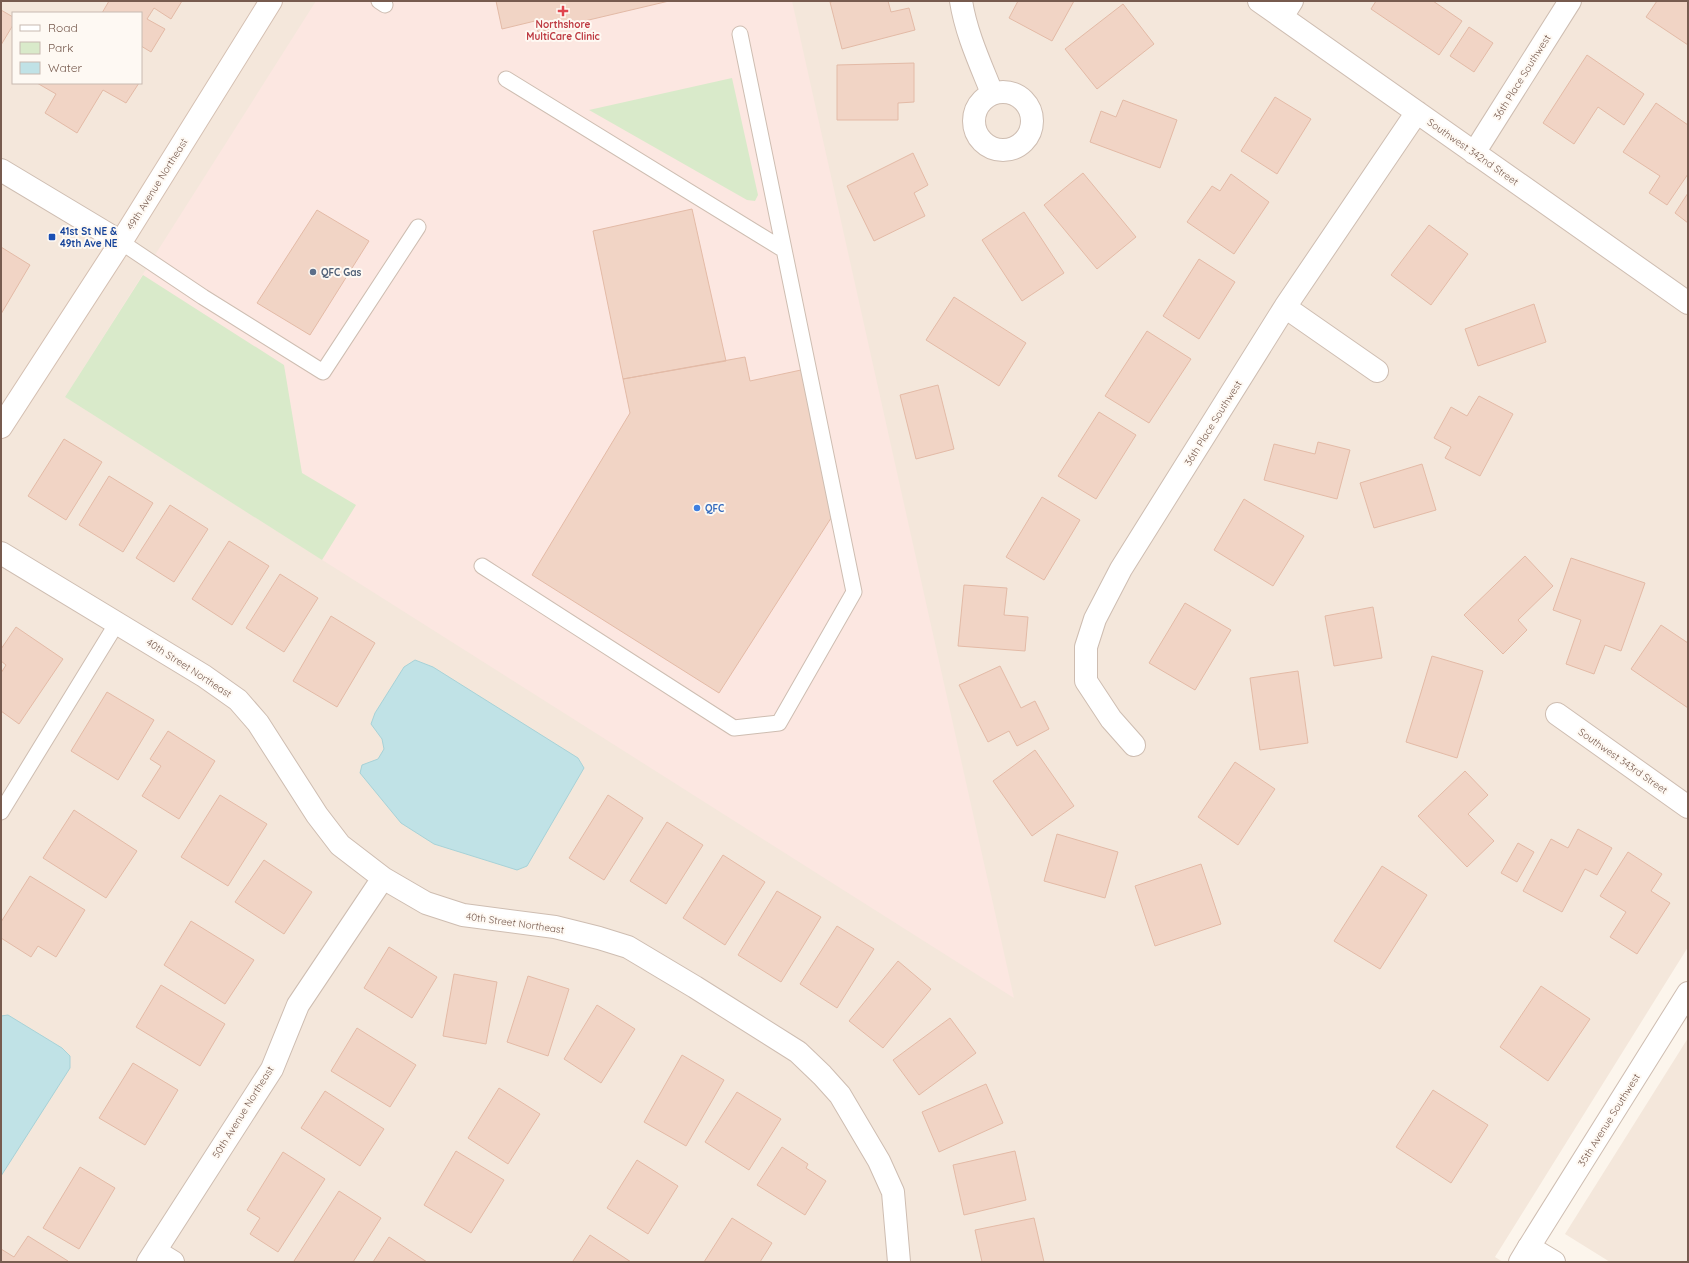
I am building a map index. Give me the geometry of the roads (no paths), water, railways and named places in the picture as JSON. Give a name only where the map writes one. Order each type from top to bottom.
[{"type":"street","name":"49th Avenue Northeast","points":[[1,427],[121,242],[271,1]]},
{"type":"street","points":[[961,1],[963,16],[992,93]]},
{"type":"street","name":"Southwest 342nd Street","points":[[1259,1],[1287,9],[1417,112],[1688,303]]},
{"type":"street","name":"36th Place Southwest","points":[[1474,153],[1570,1]]},
{"type":"street","name":"36th Place Southwest","points":[[1134,745],[1111,719],[1086,682],[1086,647],[1094,619],[1121,569],[1285,307],[1417,112]]},
{"type":"street","points":[[1,170],[121,242]]},
{"type":"street","points":[[1285,307],[1377,371]]},
{"type":"street","name":"40th Street Northeast","points":[[1,553],[204,676],[238,700],[258,723],[317,815],[340,845],[383,878],[426,902],[463,915],[555,927],[628,947],[798,1052],[840,1095],[879,1161],[893,1192],[899,1262]]},
{"type":"street","name":"Southwest 343rd Street","points":[[1557,714],[1688,807]]},
{"type":"street","name":"50th Avenue Northeast","points":[[159,1258],[272,1069],[298,1005],[383,878]]},
{"type":"street","name":"35th Avenue Southwest","points":[[1525,1254],[1688,993]]},
{"type":"street","points":[[1525,1254],[1554,1262]]},
{"type":"lane","points":[[482,566],[734,728],[779,723],[854,592],[740,34]]},
{"type":"lane","points":[[506,79],[784,250]]},
{"type":"lane","points":[[121,242],[203,297],[323,372],[418,227]]},
{"type":"lane","points":[[1,812],[117,623]]},
{"type":"water","points":[[415,660],[433,667],[578,758],[584,768],[527,866],[517,870],[434,844],[401,823],[360,773],[362,765],[378,759],[384,749],[382,739],[371,724],[375,713],[404,667]]},
{"type":"water","points":[[8,1015],[62,1048],[70,1056],[70,1068],[1,1176],[1,1016]]},
{"type":"place","name":"Northshore MultiCare Clinic","points":[[563,11]]},
{"type":"place","name":"41st St NE & 49th Ave NE","points":[[52,237]]},
{"type":"place","name":"QFC Gas","points":[[313,272]]},
{"type":"place","name":"QFC","points":[[697,508]]}]
